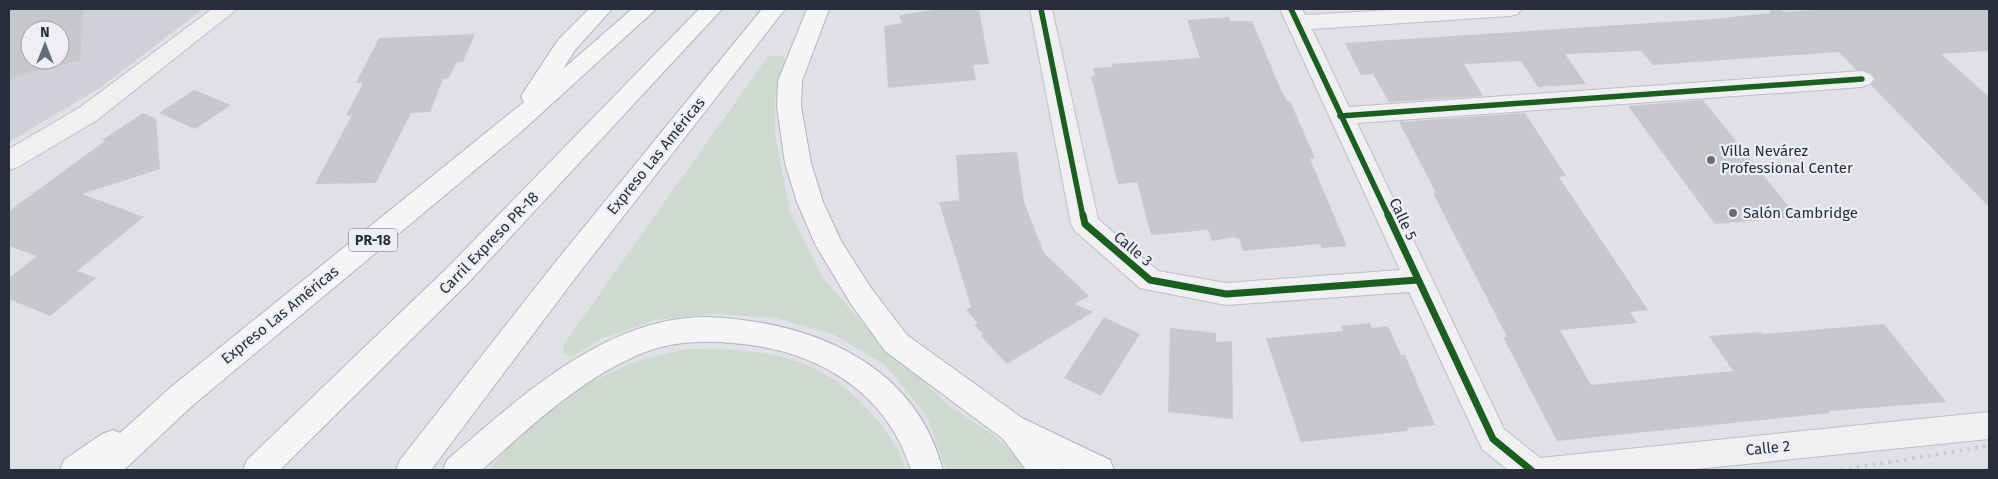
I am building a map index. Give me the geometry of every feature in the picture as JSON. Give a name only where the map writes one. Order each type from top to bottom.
[{"type":"highway","points":[[513,125],[566,45],[600,9]]},
{"type":"highway","name":"Expreso Las Américas","points":[[102,470],[182,396],[513,125],[645,9]]},
{"type":"highway","name":"Carril Expreso PR-18","points":[[259,470],[458,275],[711,9]]},
{"type":"highway","name":"Expreso Las Américas","points":[[412,470],[563,273],[774,9]]},
{"type":"highway","points":[[818,9],[790,81],[789,107],[798,163],[810,202],[826,236],[861,296],[896,343],[1011,428],[1098,470]]},
{"type":"highway","points":[[458,470],[567,379],[612,354],[654,338],[698,329],[746,331],[788,338],[830,355],[874,384],[903,418],[923,454],[926,470]]},
{"type":"highway","points":[[76,470],[182,396]]},
{"type":"highway","points":[[1011,428],[1046,470]]},
{"type":"street","points":[[9,161],[88,114],[226,9]]},
{"type":"street","name":"Calle 3","points":[[1041,9],[1085,224],[1150,280],[1226,294],[1418,280]]},
{"type":"street","points":[[1293,16],[1510,9]]},
{"type":"street","name":"Calle 5","points":[[1293,16],[1493,439],[1531,470]]},
{"type":"street","points":[[1340,116],[1862,79]]},
{"type":"street","name":"Calle 2","points":[[1546,470],[1989,426]]},
{"type":"shaded area","points":[[9,9],[203,9],[101,87],[9,142]]},
{"type":"shaded area","points":[[768,56],[782,56],[786,61],[775,98],[775,134],[790,211],[822,277],[865,326],[949,406],[995,436],[1028,470],[946,470],[927,416],[885,365],[833,334],[775,318],[716,314],[655,320],[600,339],[574,356],[563,354],[564,344]]},
{"type":"shaded area","points":[[685,349],[738,350],[763,353],[786,358],[808,366],[829,377],[850,392],[881,425],[896,446],[906,470],[489,470],[510,445],[564,394],[637,361]]},
{"type":"building","points":[[9,9],[83,9],[80,60],[70,63],[70,20],[20,20],[20,70],[41,70],[9,78]]},
{"type":"building","points":[[941,9],[979,9],[989,64],[973,65],[976,80],[888,88],[884,26],[902,23],[899,15]]},
{"type":"building","points":[[1770,9],[1779,9],[1785,12],[1829,9],[1989,9],[1989,51],[1941,54],[1989,97],[1989,207],[1871,85],[1876,79],[1871,73],[1856,70],[1839,52],[1653,65],[1641,51],[1565,54],[1586,84],[1538,87],[1521,61],[1464,64],[1483,96],[1389,102],[1373,74],[1361,75],[1345,43],[1712,19],[1770,13]]},
{"type":"building","points":[[1229,17],[1230,21],[1252,21],[1281,90],[1287,101],[1290,101],[1315,158],[1310,159],[1347,246],[1322,248],[1320,244],[1243,251],[1239,239],[1233,237],[1212,241],[1208,230],[1151,235],[1137,182],[1118,184],[1091,76],[1095,75],[1093,68],[1113,67],[1111,64],[1200,58],[1187,20]]},
{"type":"building","points":[[475,34],[463,62],[456,63],[449,78],[443,79],[430,112],[411,113],[376,183],[315,184],[352,115],[346,116],[363,83],[356,83],[379,38]]},
{"type":"building","points":[[194,90],[231,105],[195,129],[159,113]]},
{"type":"building","name":"Villa Nevárez Professional Center","points":[[1703,100],[1797,217],[1715,224],[1628,106]]},
{"type":"building","points":[[143,113],[156,119],[160,169],[82,194],[144,217],[77,271],[96,278],[50,316],[9,299],[9,278],[37,256],[9,246],[9,211],[105,141],[102,140]]},
{"type":"building","points":[[1525,113],[1566,176],[1559,177],[1648,310],[1630,312],[1637,323],[1560,330],[1591,385],[1733,371],[1709,336],[1761,332],[1762,334],[1884,324],[1946,402],[1829,411],[1830,413],[1557,441],[1503,337],[1507,337],[1399,122]]},
{"type":"building","points":[[1017,152],[1024,202],[1044,253],[1089,296],[1075,304],[1093,312],[1007,364],[981,336],[983,334],[974,325],[978,323],[966,310],[971,307],[939,202],[959,200],[956,155]]},
{"type":"building","points":[[1104,317],[1140,334],[1101,396],[1064,378]]},
{"type":"building","points":[[1370,323],[1372,328],[1388,326],[1401,355],[1405,355],[1435,425],[1407,428],[1408,431],[1301,442],[1266,338],[1343,331],[1341,326]]},
{"type":"building","points":[[1170,328],[1216,333],[1216,342],[1232,341],[1233,419],[1168,412]]},
{"type":"railway","points":[[1841,470],[1989,446]]},
{"type":"cycle path","points":[[1041,9],[1085,224],[1150,280],[1226,294],[1418,280]]},
{"type":"cycle path","points":[[1291,9],[1493,439],[1531,470]]},
{"type":"cycle path","points":[[1340,116],[1862,79]]},
{"type":"place","name":"Villa Nevárez Professional Center","points":[[1711,160]]},
{"type":"place","name":"Salón Cambridge","points":[[1733,213]]}]
